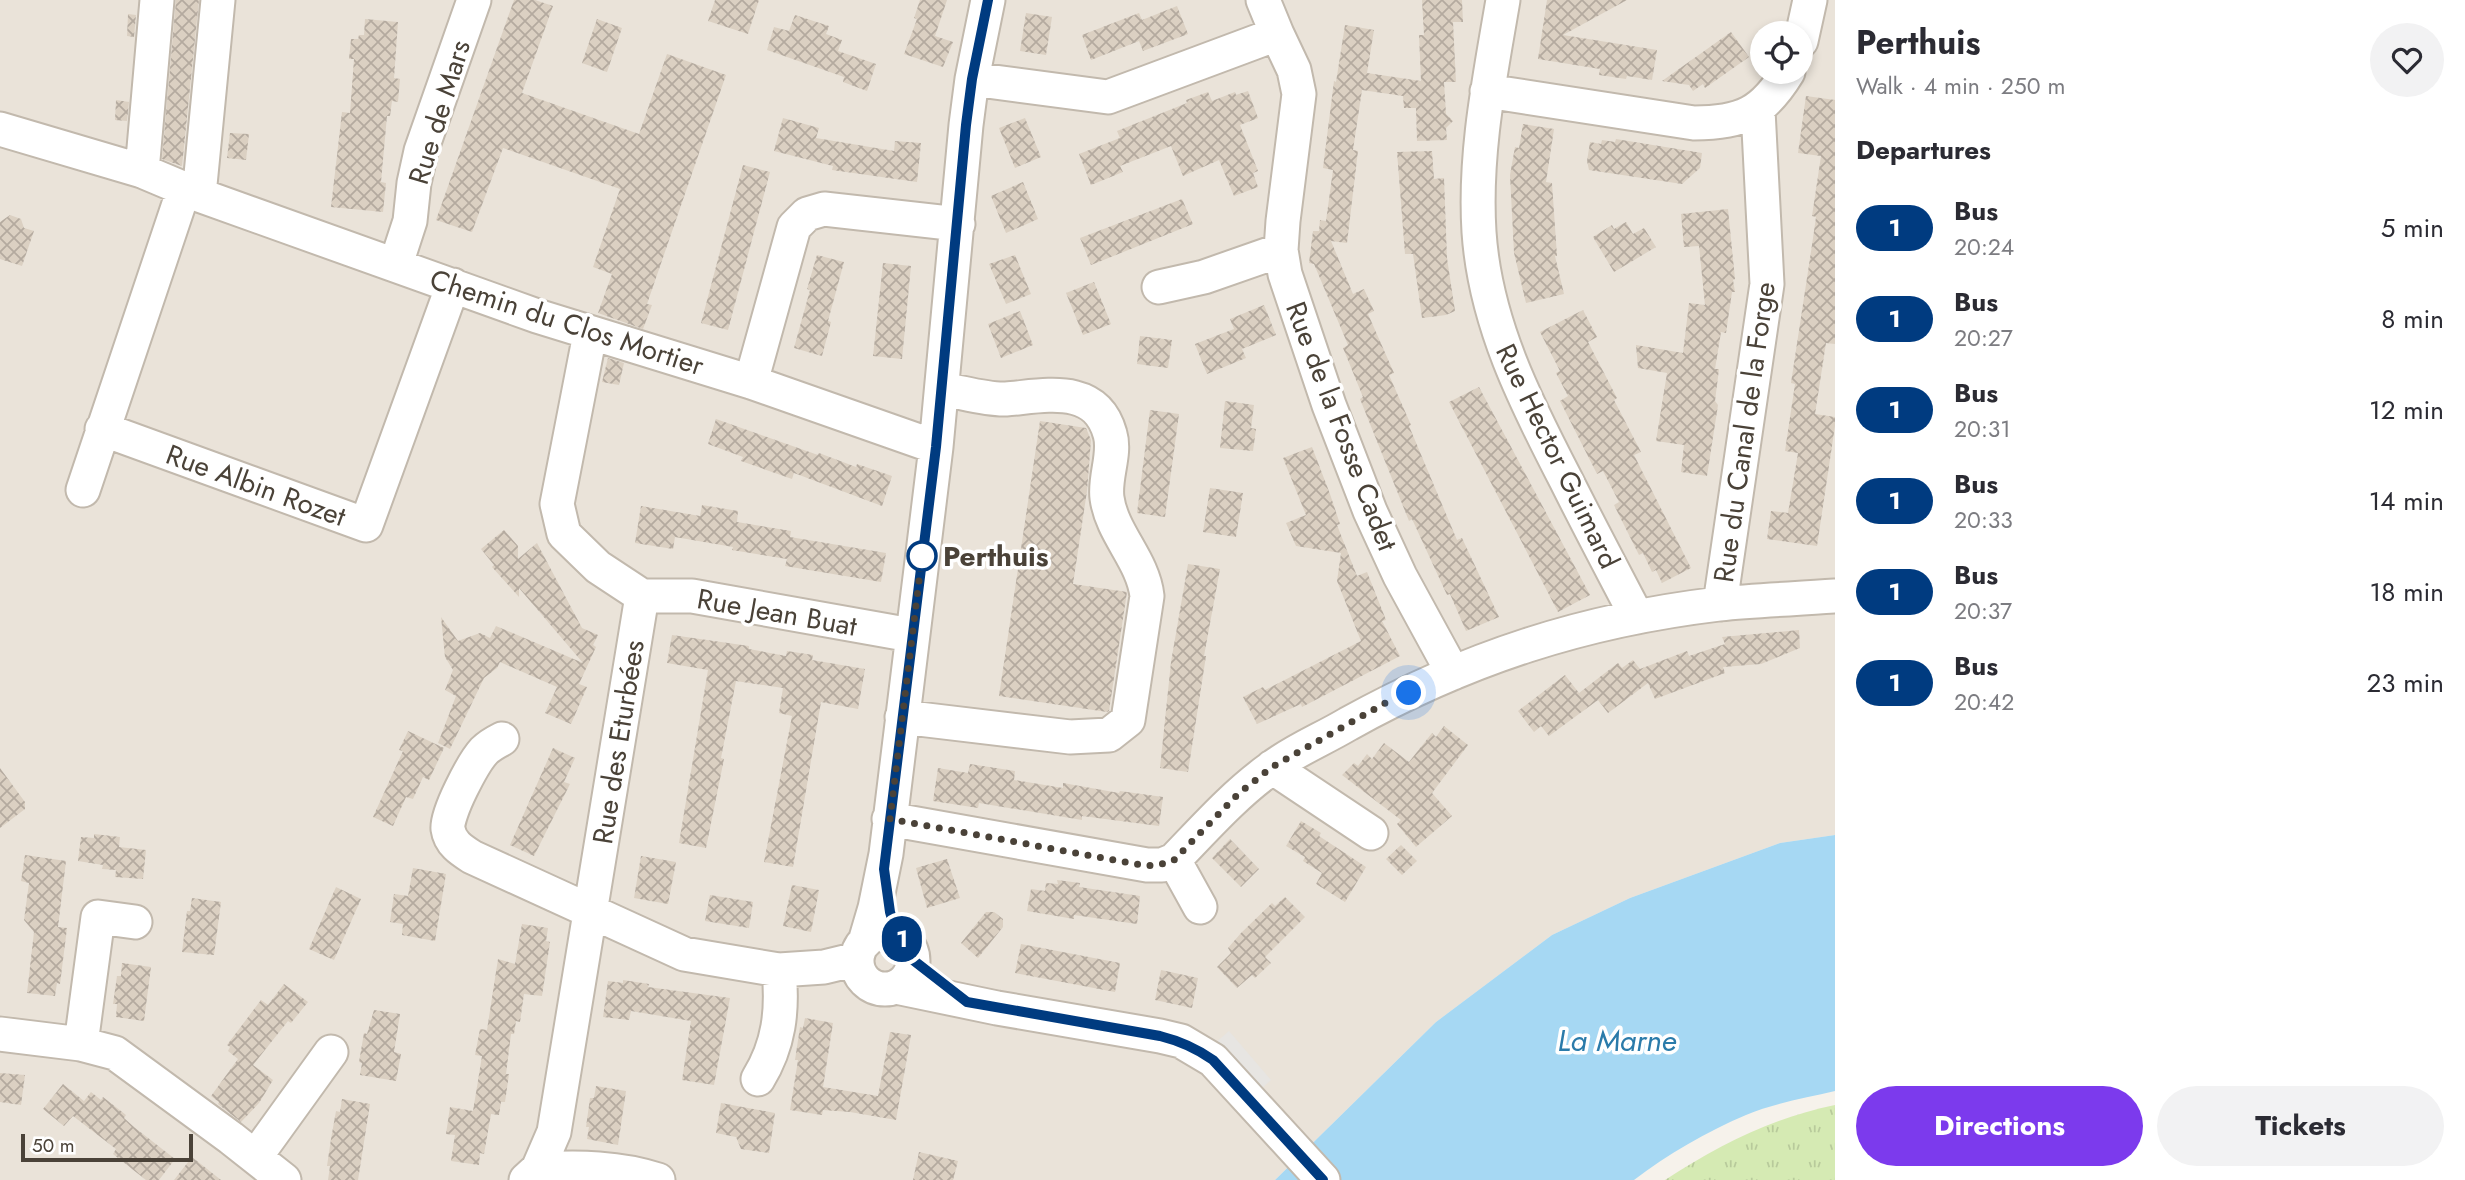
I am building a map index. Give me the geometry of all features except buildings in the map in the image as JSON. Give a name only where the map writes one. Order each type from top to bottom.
[{"type":"street","points":[[142,171],[157,0]]},
{"type":"street","points":[[83,490],[103,429],[192,192],[218,0]]},
{"type":"street","name":"Rue de Mars","points":[[396,264],[410,221],[421,151],[474,0]]},
{"type":"street","points":[[897,968],[871,985],[860,972],[861,950],[884,869],[936,447],[972,79],[988,0]]},
{"type":"street","name":"Rue de la Fosse Cadet","points":[[1264,0],[1294,70],[1299,94],[1283,220],[1281,250],[1285,274],[1347,456],[1400,576],[1453,673]]},
{"type":"street","name":"Rue Hector Guimard","points":[[1503,0],[1479,155],[1479,233],[1491,306],[1502,345],[1532,414],[1637,617]]},
{"type":"street","points":[[1805,21],[1810,0]]},
{"type":"street","points":[[972,79],[1108,97],[1278,34]]},
{"type":"street","points":[[1487,91],[1694,123],[1717,123],[1740,118],[1758,110],[1780,84]]},
{"type":"street","name":"Rue du Canal de la Forge","points":[[1174,860],[1238,794],[1272,767],[1387,702],[1490,656],[1534,641],[1581,628],[1720,604],[1767,284],[1758,110]]},
{"type":"street","name":"Chemin du Clos Mortier","points":[[0,129],[142,171],[192,192],[590,334],[751,382],[936,447]]},
{"type":"street","points":[[751,382],[794,227],[807,214],[824,209],[958,224]]},
{"type":"street","points":[[1159,287],[1203,277],[1281,250]]},
{"type":"street","name":"Rue Albin Rozet","points":[[103,429],[366,525],[453,285]]},
{"type":"street","points":[[590,334],[557,504],[564,534],[598,567],[642,596]]},
{"type":"street","points":[[902,717],[1070,737],[1109,735],[1128,720],[1147,596],[1145,579],[1115,522],[1107,497],[1111,437],[1106,422],[1085,399],[1025,396],[1003,399],[942,389]]},
{"type":"street","name":"Rue Jean Buat","points":[[642,596],[692,596],[911,635]]},
{"type":"street","name":"Rue des Eturbées","points":[[532,1175],[554,1132],[642,596]]},
{"type":"street","points":[[1720,604],[1835,596]]},
{"type":"street","points":[[502,739],[486,749],[477,761],[450,815],[448,828],[452,841],[472,857],[684,954],[779,970],[818,982],[897,968],[967,1002],[1181,1041],[1213,1060],[1322,1180]]},
{"type":"street","points":[[1272,767],[1371,833]]},
{"type":"street","points":[[890,819],[1147,866],[1174,860],[1200,907]]},
{"type":"street","points":[[884,869],[897,968]]},
{"type":"street","points":[[80,1044],[98,917],[135,922]]},
{"type":"street","points":[[779,970],[824,967],[861,950],[881,933],[897,968]]},
{"type":"street","points":[[758,1079],[770,1060],[776,1041],[781,993],[779,970]]},
{"type":"street","points":[[0,1034],[80,1044],[115,1053],[256,1156],[284,1180]]},
{"type":"street","points":[[256,1156],[331,1052]]},
{"type":"street","points":[[532,1175],[591,1168],[628,1172],[658,1180]]},
{"type":"shaded area","points":[[0,0],[1835,0],[1835,835],[1780,843],[1630,898],[1552,935],[1436,1022],[1275,1180],[0,1180]]},
{"type":"shaded area","points":[[1229,1031],[1271,1080],[1256,1094],[1214,1044]]},
{"type":"green space","points":[[1835,1105],[1835,1180],[1665,1180],[1705,1155],[1747,1134],[1789,1117]]},
{"type":"water","name":"La Marne","points":[[1835,835],[1835,1091],[1746,1115],[1688,1144],[1634,1180],[1275,1180],[1436,1022],[1552,935],[1630,898],[1780,843]]},
{"type":"bus line","name":"1","points":[[988,0],[966,125],[936,447],[884,869],[890,912],[897,936],[908,944],[913,960],[967,1002],[1160,1036],[1198,1049],[1213,1060],[1323,1180]]},
{"type":"place","name":"Perthuis","points":[[922,556]]},
{"type":"route","points":[[922,556],[890,819],[1147,866],[1162,864],[1174,860],[1238,794],[1272,767],[1387,702],[1409,693]]}]
